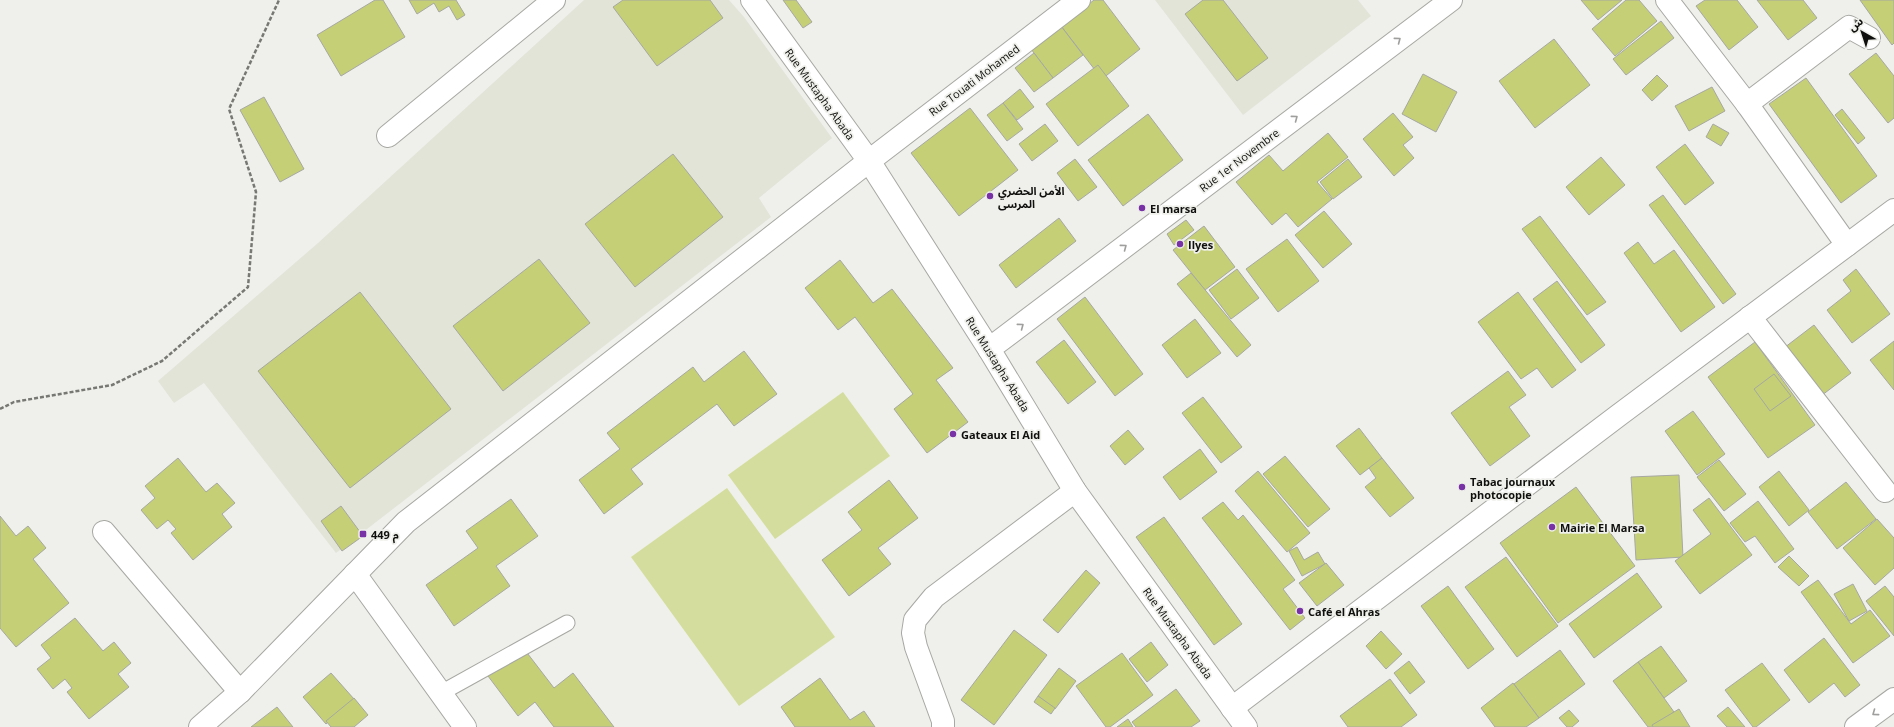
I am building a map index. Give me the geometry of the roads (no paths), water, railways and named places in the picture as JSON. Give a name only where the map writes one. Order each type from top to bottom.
[{"type":"street","points":[[388,136],[554,0]]},
{"type":"street","name":"Rue Mustapha Abada","points":[[752,0],[869,161],[990,349],[1075,491],[1246,727]]},
{"type":"street","name":"Rue Touati Mohamed","points":[[200,727],[240,692],[406,522],[869,161],[1079,0]]},
{"type":"street","name":"Rue 1er Novembre","points":[[990,349],[1451,0]]},
{"type":"street","points":[[1667,0],[1747,104],[1847,245]]},
{"type":"street","points":[[1747,104],[1849,27],[1869,38]]},
{"type":"street","points":[[1232,708],[1894,210]]},
{"type":"street","points":[[1750,317],[1885,491]]},
{"type":"street","points":[[943,727],[943,720],[916,647],[913,633],[915,620],[934,597],[1075,491]]},
{"type":"street","points":[[104,532],[240,692]]},
{"type":"street","points":[[356,574],[465,727]]},
{"type":"street","points":[[1856,727],[1894,699]]},
{"type":"lane","points":[[441,693],[567,623]]},
{"type":"place","name":"الأمن الحضري المرسى","points":[[990,196]]},
{"type":"place","name":"El marsa","points":[[1142,208]]},
{"type":"place","name":"Ilyes","points":[[1180,244]]},
{"type":"place","name":"Gateaux El Aid","points":[[953,434]]},
{"type":"place","name":"Tabac journaux photocopie","points":[[1462,487]]},
{"type":"place","name":"Mairie El Marsa","points":[[1552,527]]},
{"type":"place","name":"م 449","points":[[363,534]]},
{"type":"place","name":"Café el Ahras","points":[[1300,611]]}]
